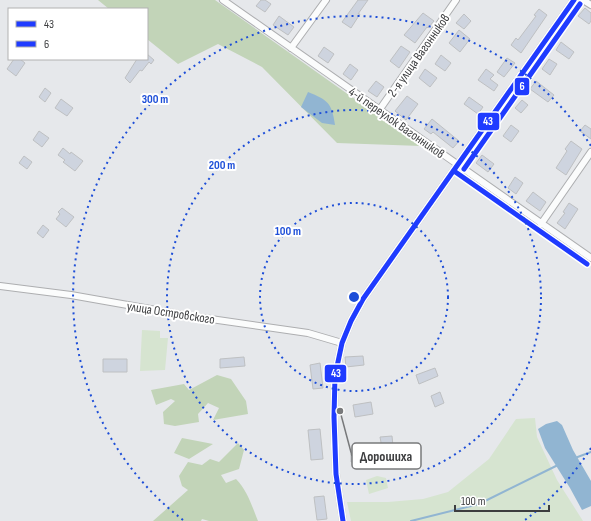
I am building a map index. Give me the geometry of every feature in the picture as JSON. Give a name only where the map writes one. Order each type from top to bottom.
[{"type":"street","name":"4-й переулок Вагонников","points":[[223,0],[591,258]]},
{"type":"street","points":[[291,48],[326,0]]},
{"type":"street","name":"2-я улица Вагонников","points":[[380,110],[456,0]]},
{"type":"street","points":[[342,521],[336,474],[334,417],[335,376],[342,343],[351,321],[363,299],[574,0]]},
{"type":"street","points":[[583,0],[591,6]]},
{"type":"street","points":[[541,224],[591,152]]},
{"type":"street","name":"улица Островского","points":[[0,286],[63,294],[308,333],[342,343]]},
{"type":"green space","points":[[98,0],[215,0],[421,146],[337,143],[262,67],[218,44],[178,64],[148,40],[148,8],[108,8]]},
{"type":"green space","points":[[142,330],[160,331],[160,338],[168,338],[165,370],[140,371]]},
{"type":"green space","points":[[217,375],[231,379],[246,401],[248,414],[213,420],[219,408],[208,403],[198,414],[199,422],[175,426],[164,424],[163,412],[175,401],[171,399],[156,405],[151,390],[184,384],[189,390]]},
{"type":"green space","points":[[535,418],[537,437],[557,480],[583,521],[351,521],[347,502],[388,502],[423,499],[448,492],[489,459],[516,419]]},
{"type":"green space","points":[[182,438],[213,444],[189,459],[174,453]]},
{"type":"green space","points":[[238,443],[244,450],[239,469],[221,475],[226,483],[236,479],[240,483],[249,498],[258,521],[209,521],[202,519],[201,521],[153,521],[188,490],[182,486],[179,476],[188,462],[202,465],[210,459],[219,462]]},
{"type":"green space","points":[[377,476],[386,478],[388,488],[369,494],[366,480]]},
{"type":"water","points":[[308,92],[320,97],[328,103],[335,125],[322,123],[301,107]]},
{"type":"water","points":[[557,421],[562,425],[573,450],[591,481],[591,506],[582,510],[545,448],[538,429],[546,424]]},
{"type":"building","points":[[261,0],[265,0],[271,4],[265,12],[256,6]]},
{"type":"building","points":[[358,0],[368,0],[358,14],[360,14],[351,28],[342,22]]},
{"type":"building","points":[[585,8],[591,13],[591,21],[589,24],[578,16]]},
{"type":"building","points":[[539,9],[547,15],[521,53],[511,45],[516,38],[518,40],[536,16],[534,15]]},
{"type":"building","points":[[423,13],[434,21],[428,28],[427,27],[415,43],[404,35]]},
{"type":"building","points":[[464,14],[471,21],[464,29],[456,23]]},
{"type":"building","points":[[279,16],[294,27],[288,35],[273,25]]},
{"type":"building","points":[[459,30],[470,39],[460,52],[449,43]]},
{"type":"building","points":[[561,42],[574,52],[569,59],[556,50]]},
{"type":"building","points":[[401,46],[410,52],[399,68],[390,61]]},
{"type":"building","points":[[324,47],[334,54],[328,63],[318,56]]},
{"type":"building","points":[[148,55],[154,60],[151,64],[149,62],[142,71],[140,70],[130,83],[125,78],[136,60],[148,60]]},
{"type":"building","points":[[441,55],[451,63],[445,71],[435,64]]},
{"type":"building","points":[[507,58],[515,63],[504,77],[497,72]]},
{"type":"building","points":[[549,59],[557,64],[550,75],[542,69]]},
{"type":"building","points":[[13,60],[21,60],[25,63],[16,76],[7,69]]},
{"type":"building","points":[[350,64],[358,70],[351,80],[343,74]]},
{"type":"building","points":[[425,69],[437,78],[430,87],[419,78]]},
{"type":"building","points":[[486,69],[494,75],[490,79],[498,85],[494,91],[478,80]]},
{"type":"building","points":[[376,81],[384,87],[377,97],[368,91]]},
{"type":"building","points":[[536,81],[554,95],[548,102],[530,89]]},
{"type":"building","points":[[45,88],[51,93],[45,102],[39,97]]},
{"type":"building","points":[[407,96],[418,104],[406,120],[395,111]]},
{"type":"building","points":[[469,97],[483,107],[478,114],[464,104]]},
{"type":"building","points":[[61,99],[73,108],[67,116],[55,108]]},
{"type":"building","points":[[522,100],[528,105],[521,113],[515,108]]},
{"type":"building","points":[[432,119],[459,141],[453,148],[433,132],[431,134],[424,129]]},
{"type":"building","points":[[511,125],[519,131],[511,142],[503,136]]},
{"type":"building","points":[[585,125],[591,129],[591,139],[580,131]]},
{"type":"building","points":[[39,131],[49,138],[42,147],[33,140]]},
{"type":"building","points":[[571,141],[582,149],[566,175],[556,168],[567,151],[565,149]]},
{"type":"building","points":[[63,148],[70,154],[71,152],[83,161],[75,171],[63,162],[65,160],[58,155]]},
{"type":"building","points":[[482,155],[494,164],[488,172],[476,163]]},
{"type":"building","points":[[24,156],[32,162],[27,169],[19,163]]},
{"type":"building","points":[[515,177],[523,183],[516,194],[508,188]]},
{"type":"building","points":[[533,192],[546,202],[540,211],[526,201]]},
{"type":"building","points":[[569,203],[578,209],[565,229],[557,223],[565,213],[563,212]]},
{"type":"building","points":[[62,208],[74,217],[66,227],[56,219],[60,214],[58,212]]},
{"type":"building","points":[[43,225],[49,230],[43,238],[37,233]]},
{"type":"building","points":[[363,356],[364,365],[346,367],[345,357]]},
{"type":"building","points":[[244,357],[245,366],[220,368],[220,359]]},
{"type":"building","points":[[103,359],[127,359],[127,372],[103,372]]},
{"type":"building","points":[[320,363],[323,388],[313,389],[310,365]]},
{"type":"building","points":[[435,368],[438,376],[419,384],[416,375]]},
{"type":"building","points":[[440,392],[444,403],[435,407],[431,396]]},
{"type":"building","points":[[371,402],[373,414],[355,417],[353,405]]},
{"type":"building","points":[[320,429],[323,459],[311,460],[308,430]]},
{"type":"building","points":[[392,436],[393,446],[382,448],[380,437]]},
{"type":"building","points":[[367,453],[367,462],[351,462],[351,454]]},
{"type":"building","points":[[324,496],[327,519],[317,520],[314,497]]},
{"type":"waterway","points":[[575,458],[591,452]]},
{"type":"waterway","points":[[411,521],[479,504],[558,465]]},
{"type":"transit line","name":"43","points":[[343,521],[336,474],[334,417],[335,376],[342,343],[351,321],[363,299],[574,0]]},
{"type":"transit line","name":"6","points":[[464,169],[580,4]]},
{"type":"transit line","name":"6","points":[[454,171],[587,264]]},
{"type":"place","name":"Дорошиха","points":[[340,411]]}]
